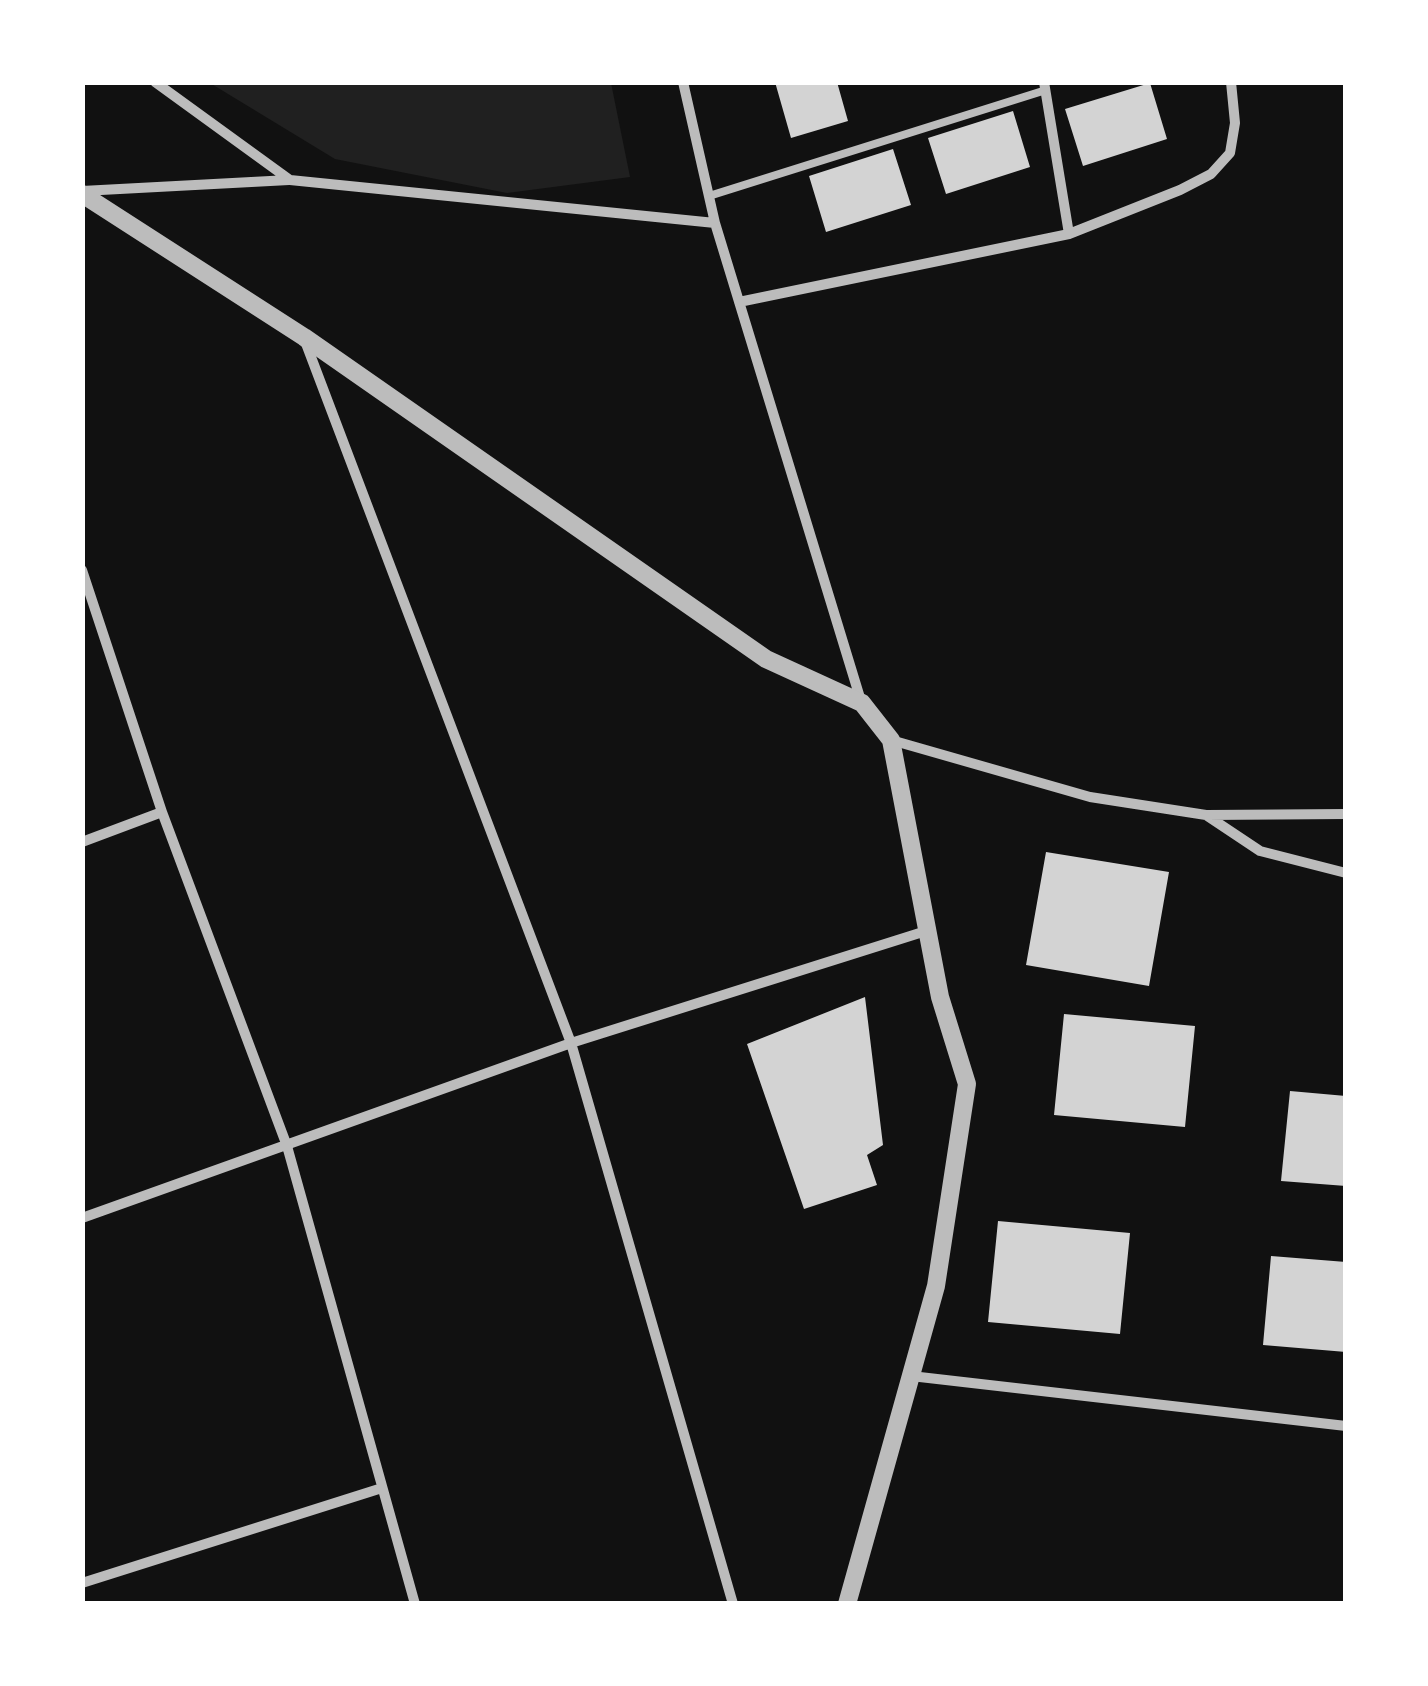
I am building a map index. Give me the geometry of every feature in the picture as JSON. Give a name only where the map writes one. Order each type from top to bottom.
[{"type":"street","points":[[154,82],[290,180]]},
{"type":"street","points":[[684,82],[715,222],[862,703],[891,740],[940,997],[967,1084],[936,1286],[847,1604]]},
{"type":"street","points":[[739,302],[1069,234],[1211,174],[1230,153],[1235,123],[1231,82]]},
{"type":"street","points":[[1045,86],[1069,234]]},
{"type":"street","points":[[82,192],[290,180],[715,222]]},
{"type":"street","points":[[82,192],[304,337],[766,659],[862,703]]},
{"type":"street","points":[[304,337],[571,1044],[734,1604]]},
{"type":"street","points":[[82,570],[162,812],[287,1146],[414,1604]]},
{"type":"street","points":[[891,740],[1090,797],[1206,814],[1346,814]]},
{"type":"street","points":[[82,842],[162,812]]},
{"type":"street","points":[[1206,814],[1260,851],[1346,873]]},
{"type":"street","points":[[82,1218],[571,1044],[926,931]]},
{"type":"street","points":[[911,1376],[1346,1426]]},
{"type":"street","points":[[82,1582],[382,1488]]},
{"type":"lane","points":[[709,196],[1045,86]]},
{"type":"shaded area","points":[[210,83],[611,83],[630,177],[507,193],[335,159]]},
{"type":"building","points":[[775,82],[837,82],[848,121],[791,138]]},
{"type":"building","points":[[1150,83],[1167,139],[1083,166],[1065,109]]},
{"type":"building","points":[[1013,111],[1030,167],[946,194],[928,138]]},
{"type":"building","points":[[893,149],[911,205],[826,232],[809,176]]},
{"type":"building","points":[[1046,852],[1169,872],[1149,986],[1026,965]]},
{"type":"building","points":[[865,997],[883,1145],[867,1155],[877,1185],[804,1209],[747,1044]]},
{"type":"building","points":[[1064,1014],[1195,1026],[1185,1127],[1054,1115]]},
{"type":"building","points":[[1290,1091],[1346,1096],[1346,1186],[1281,1181]]},
{"type":"building","points":[[998,1221],[1130,1233],[1120,1334],[988,1322]]},
{"type":"building","points":[[1271,1256],[1346,1262],[1346,1352],[1263,1345]]}]
